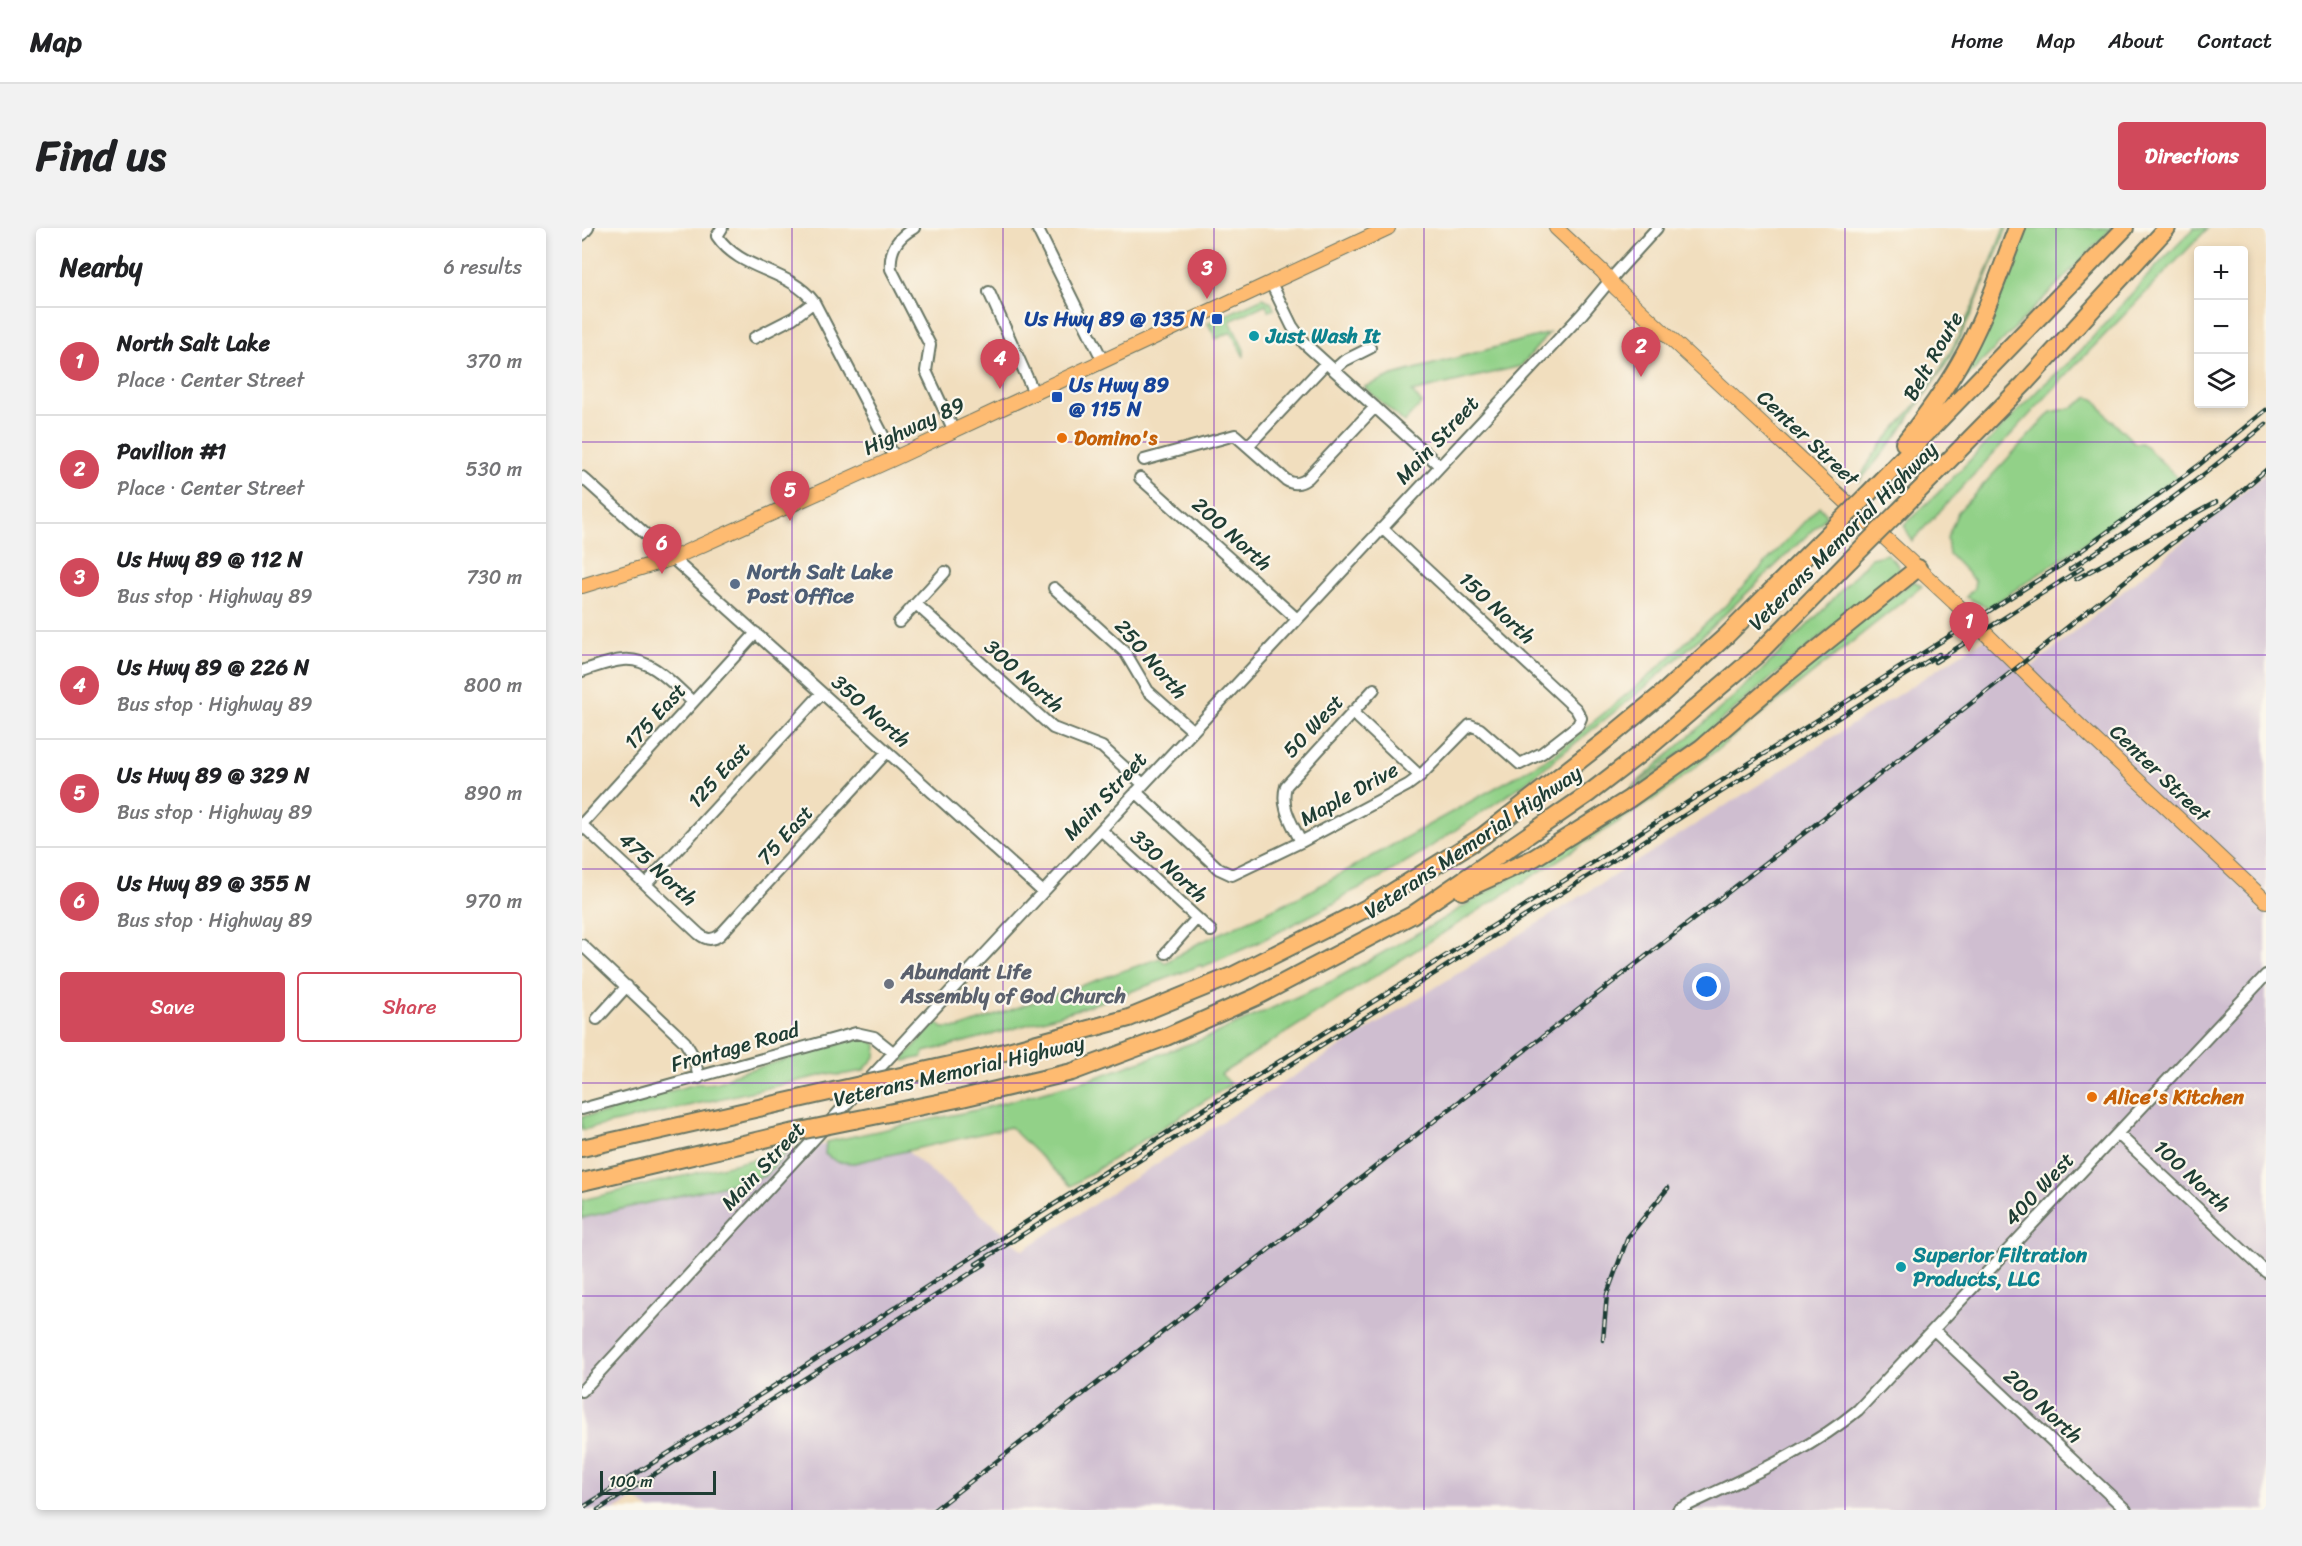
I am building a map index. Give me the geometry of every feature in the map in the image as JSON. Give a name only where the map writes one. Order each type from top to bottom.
[{"type":"highway","name":"Belt Route","points":[[1867,495],[1883,466],[1920,423],[1959,364],[1979,325],[2017,228]]},
{"type":"highway","name":"Veterans Memorial Highway","points":[[582,1148],[986,1057],[1129,1018],[1234,975],[1374,904],[1484,836],[1654,701],[1726,636],[1867,495],[2125,228]]},
{"type":"highway","name":"Veterans Memorial Highway","points":[[582,1182],[790,1133],[962,1098],[1072,1072],[1166,1037],[1266,992],[1412,915],[1579,800],[1653,744],[1757,655],[2024,384],[2167,228]]},
{"type":"highway","points":[[1412,915],[1534,858],[1629,800],[1701,748],[1784,676],[1918,568]]},
{"type":"main road","name":"Highway 89","points":[[582,586],[673,558],[954,431],[1388,228]]},
{"type":"main road","name":"Center Street","points":[[1556,228],[1796,457],[1918,568],[2266,901]]},
{"type":"street","points":[[582,235],[588,228]]},
{"type":"street","points":[[722,228],[717,236],[730,251],[747,262],[796,284],[814,302],[825,319],[895,458]]},
{"type":"street","points":[[914,228],[898,239],[891,260],[891,268],[930,345],[926,371],[954,431]]},
{"type":"street","points":[[1037,228],[1103,361]]},
{"type":"street","name":"Main Street","points":[[582,1391],[1042,892],[1582,314],[1658,228]]},
{"type":"street","points":[[1271,283],[1304,343],[1440,466]]},
{"type":"street","points":[[989,292],[1034,393]]},
{"type":"street","points":[[754,338],[793,318],[814,302]]},
{"type":"street","points":[[1248,446],[1330,366],[1370,348]]},
{"type":"street","points":[[1144,460],[1236,435],[1288,482],[1301,483],[1375,407]]},
{"type":"street","name":"350 North","points":[[582,477],[1042,892]]},
{"type":"street","name":"200 North","points":[[1140,478],[1297,619]]},
{"type":"street","name":"150 North","points":[[1382,528],[1576,709],[1581,720],[1575,728],[1548,749],[1527,762],[1518,763],[1480,729],[1472,725]]},
{"type":"street","points":[[899,622],[945,572]]},
{"type":"street","name":"250 North","points":[[1054,588],[1125,652],[1148,691],[1193,731]]},
{"type":"street","name":"300 North","points":[[916,604],[1048,725],[1062,733],[1097,744],[1219,869],[1228,875]]},
{"type":"street","name":"175 East","points":[[582,825],[756,633]]},
{"type":"street","points":[[582,670],[622,660],[640,662],[656,670],[693,702]]},
{"type":"street","name":"50 West","points":[[1301,842],[1285,809],[1284,793],[1289,780],[1374,689]]},
{"type":"street","name":"125 East","points":[[646,884],[822,693]]},
{"type":"street","points":[[1352,712],[1420,776]]},
{"type":"street","name":"Maple Drive","points":[[1228,875],[1238,873],[1301,842],[1404,788],[1420,776],[1466,727],[1472,725]]},
{"type":"street","name":"75 East","points":[[709,939],[720,935],[887,752]]},
{"type":"street","name":"475 North","points":[[582,825],[699,934],[709,939]]},
{"type":"street","name":"330 North","points":[[1101,830],[1211,930]]},
{"type":"street","points":[[1166,953],[1197,918]]},
{"type":"street","points":[[582,945],[685,1042],[694,1056],[699,1078]]},
{"type":"street","name":"400 West","points":[[1678,1510],[1802,1448],[1836,1427],[1868,1400],[2266,975]]},
{"type":"street","points":[[597,1018],[627,986]]},
{"type":"street","name":"Frontage Road","points":[[582,1109],[856,1033],[874,1037],[894,1053]]},
{"type":"street","name":"100 North","points":[[2118,1134],[2266,1272]]},
{"type":"street","name":"200 North","points":[[1934,1330],[2126,1510]]},
{"type":"shaded area","points":[[2266,473],[2266,1510],[649,1510],[636,1498],[615,1510],[582,1510],[582,1201],[779,1154],[885,1132],[1023,1250],[1240,1110],[1760,784],[1995,632],[2032,667]]},
{"type":"green space","points":[[2004,228],[2007,228],[1970,317],[1948,361],[1897,436],[1859,482],[1872,457],[1919,401],[1939,371],[1961,332]]},
{"type":"green space","points":[[2025,228],[2112,228],[1942,403],[2006,275]]},
{"type":"green space","points":[[2194,228],[2208,228],[2071,370],[1912,541],[1904,525],[2040,388],[2074,358]]},
{"type":"green space","points":[[1263,298],[1271,302],[1274,309],[1269,311],[1266,304],[1230,321],[1244,350],[1244,357],[1231,332],[1216,339],[1208,323]]},
{"type":"green space","points":[[1549,333],[1521,366],[1412,392],[1422,403],[1404,422],[1364,387],[1393,375]]},
{"type":"green space","points":[[2089,397],[2096,400],[2109,418],[2135,443],[2142,443],[2177,477],[2081,546],[1988,608],[1966,597],[1974,588],[1975,581],[1949,554],[1947,538],[1958,512],[2051,412],[2072,408]]},
{"type":"green space","points":[[1819,506],[1826,514],[1825,518],[1699,639],[1643,689],[1524,784],[1378,879],[1255,944],[1202,967],[1201,965],[1064,1014],[924,1052],[922,1057],[905,1061],[903,1059],[936,1022],[943,1028],[959,1028],[1160,958],[1165,963],[1197,944],[1301,896],[1552,756],[1650,675],[1726,605]]},
{"type":"green space","points":[[1887,554],[1899,566],[1899,571],[1706,733],[1631,788],[1749,683],[1825,608],[1871,558]]},
{"type":"green space","points":[[1914,581],[1922,586],[1659,796],[1221,1074],[1231,1084],[1071,1186],[1010,1127],[854,1163],[837,1162],[825,1154],[826,1142],[981,1109],[1094,1078],[1208,1037],[1332,981],[1436,923],[1533,864]]},
{"type":"green space","points":[[856,1039],[868,1039],[877,1045],[876,1056],[863,1071],[840,1075],[828,1074],[582,1130],[582,1116],[607,1113],[615,1106],[696,1084],[720,1082],[732,1075]]},
{"type":"green space","points":[[788,1151],[765,1176],[582,1218],[582,1200]]},
{"type":"railway","points":[[582,1508],[1023,1224],[2063,564],[2199,465],[2266,410]]},
{"type":"railway","points":[[2070,569],[2171,500],[2266,424]]},
{"type":"railway","points":[[934,1510],[2019,666],[2170,545],[2224,506],[2266,470]]},
{"type":"railway","points":[[2076,579],[2216,502]]},
{"type":"railway","points":[[1935,662],[2082,568]]},
{"type":"railway","points":[[976,1264],[1939,654]]},
{"type":"railway","points":[[1603,1340],[1607,1294],[1628,1237],[1668,1188]]},
{"type":"railway","points":[[598,1510],[985,1264]]},
{"type":"place","name":"Us Hwy 89 @ 112 N","points":[[1207,299]]},
{"type":"place","name":"Us Hwy 89 @ 135 N","points":[[1217,319]]},
{"type":"place","name":"Just Wash It","points":[[1254,336]]},
{"type":"place","name":"Pavilion #1","points":[[1641,377]]},
{"type":"place","name":"Us Hwy 89 @ 226 N","points":[[1000,389]]},
{"type":"place","name":"Us Hwy 89 @ 115 N","points":[[1057,397]]},
{"type":"place","name":"Domino's","points":[[1062,438]]},
{"type":"place","name":"Us Hwy 89 @ 329 N","points":[[790,521]]},
{"type":"place","name":"Us Hwy 89 @ 355 N","points":[[662,574]]},
{"type":"place","name":"North Salt Lake Post Office","points":[[735,584]]},
{"type":"place","name":"North Salt Lake","points":[[1969,652]]},
{"type":"place","name":"Abundant Life Assembly of God Church","points":[[889,984]]},
{"type":"place","name":"Alice's Kitchen","points":[[2092,1097]]},
{"type":"place","name":"Superior Filtration Products, LLC","points":[[1901,1267]]}]
